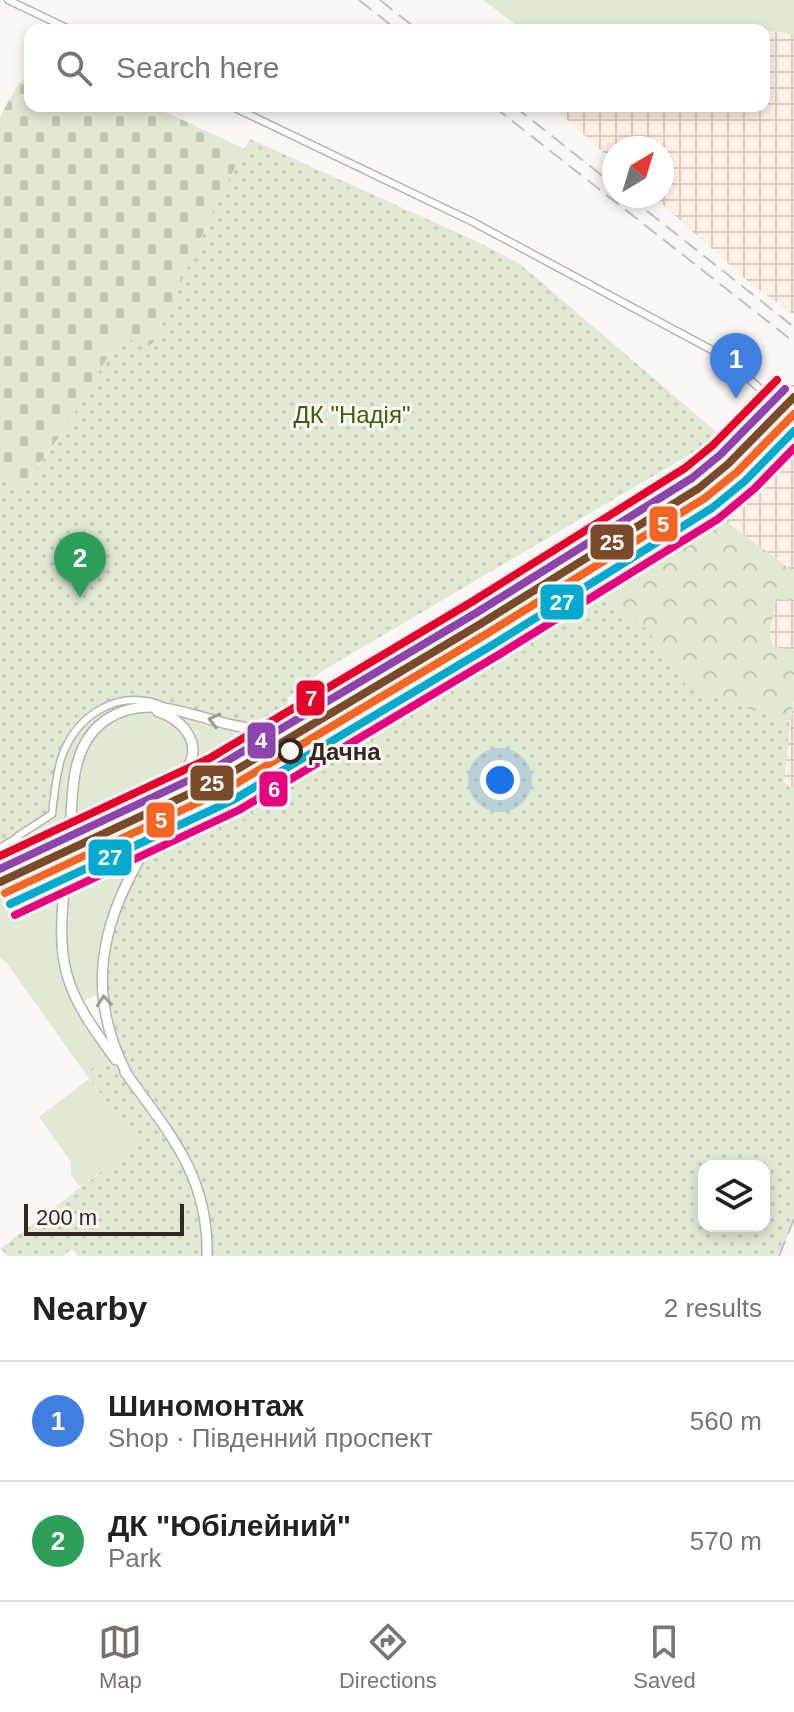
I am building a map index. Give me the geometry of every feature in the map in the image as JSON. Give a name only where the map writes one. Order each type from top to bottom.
[{"type":"main road","points":[[0,871],[202,776],[497,610],[682,494],[718,467],[794,391]]},
{"type":"main road","points":[[0,893],[212,794],[698,501],[743,464],[794,412]]},
{"type":"main road","points":[[134,707],[176,719],[190,736],[189,765],[165,795]]},
{"type":"main road","points":[[207,1256],[202,1201],[186,1158],[101,1040],[68,986],[60,939],[76,769],[85,742],[102,722],[124,709],[170,709],[258,728],[291,724]]},
{"type":"main road","points":[[127,1074],[113,1045],[105,1016],[102,975],[104,944],[117,902],[141,856],[159,829],[179,809]]},
{"type":"street","points":[[8,0],[58,24]]},
{"type":"street","points":[[244,112],[473,222],[725,357],[779,406]]},
{"type":"street","points":[[0,848],[52,814],[62,756],[83,721],[123,699],[149,699],[170,709]]},
{"type":"shaded area","points":[[770,31],[794,35],[794,315],[750,283],[666,208],[674,208],[674,136],[602,136],[602,151],[559,112],[770,112]]},
{"type":"shaded area","points":[[794,412],[794,572],[698,501]]},
{"type":"shaded area","points":[[776,598],[794,601],[794,650],[773,647],[770,632]]},
{"type":"shaded area","points":[[794,700],[794,790],[784,781],[783,772]]},
{"type":"green space","points":[[483,0],[794,0],[794,35],[770,31],[770,24],[515,24]]},
{"type":"green space","points":[[24,79],[24,112],[165,112],[245,149],[219,198],[154,342],[142,347],[129,341],[22,488],[0,473],[0,117]]},
{"type":"green space","name":"ДК \"Надія\"","points":[[250,139],[520,264],[721,436],[324,670],[288,698],[287,714],[291,724],[258,728],[123,699],[83,721],[62,756],[52,814],[0,848],[0,473],[22,488],[58,440],[122,333],[141,347],[154,342],[219,198]]},
{"type":"green space","points":[[698,501],[794,572],[794,601],[776,599],[770,632],[773,647],[794,650],[794,700],[790,723],[689,689],[647,629],[596,594],[424,697],[317,767],[182,832],[151,839],[159,829],[212,794]]},
{"type":"green space","points":[[596,593],[647,629],[689,689],[790,723],[784,782],[794,790],[794,1219],[779,1256],[78,1256],[72,1249],[63,1256],[8,1256],[0,1249],[137,1144],[85,1073],[112,1055],[104,944],[151,839],[182,832],[317,767],[424,697]]},
{"type":"green space","points":[[123,699],[258,728],[265,739],[202,776],[0,871],[0,848],[83,721]]},
{"type":"green space","points":[[179,809],[103,992],[85,1000],[76,999],[112,1055],[85,1073],[6,962],[0,958],[0,893]]},
{"type":"green space","points":[[89,1079],[137,1144],[80,1187],[71,1174],[71,1162],[39,1117]]},
{"type":"railway","points":[[359,0],[389,24]]},
{"type":"railway","points":[[380,0],[410,24]]},
{"type":"railway","points":[[501,112],[794,342]]},
{"type":"railway","points":[[522,112],[602,176]]},
{"type":"railway","points":[[643,208],[794,327]]},
{"type":"railway","points":[[779,1256],[794,1219]]},
{"type":"transit line","name":"7","points":[[0,856],[210,758],[470,603],[685,468],[712,446],[777,380]]},
{"type":"transit line","name":"4","points":[[0,869],[215,768],[476,613],[692,478],[720,455],[785,389]]},
{"type":"transit line","name":"25","points":[[0,882],[221,779],[482,623],[699,488],[728,464],[794,397]]},
{"type":"transit line","name":"5","points":[[5,893],[227,789],[488,633],[705,498],[737,472],[794,414]]},
{"type":"transit line","name":"27","points":[[10,904],[233,800],[494,644],[712,508],[745,481],[794,431]]},
{"type":"transit line","name":"6","points":[[15,915],[239,810],[500,654],[718,519],[754,489],[794,448]]},
{"type":"place","name":"Шиномонтаж","points":[[736,399]]},
{"type":"place","name":"ДК \"Юбілейний\"","points":[[80,598]]},
{"type":"place","name":"Дачна","points":[[290,751]]}]
